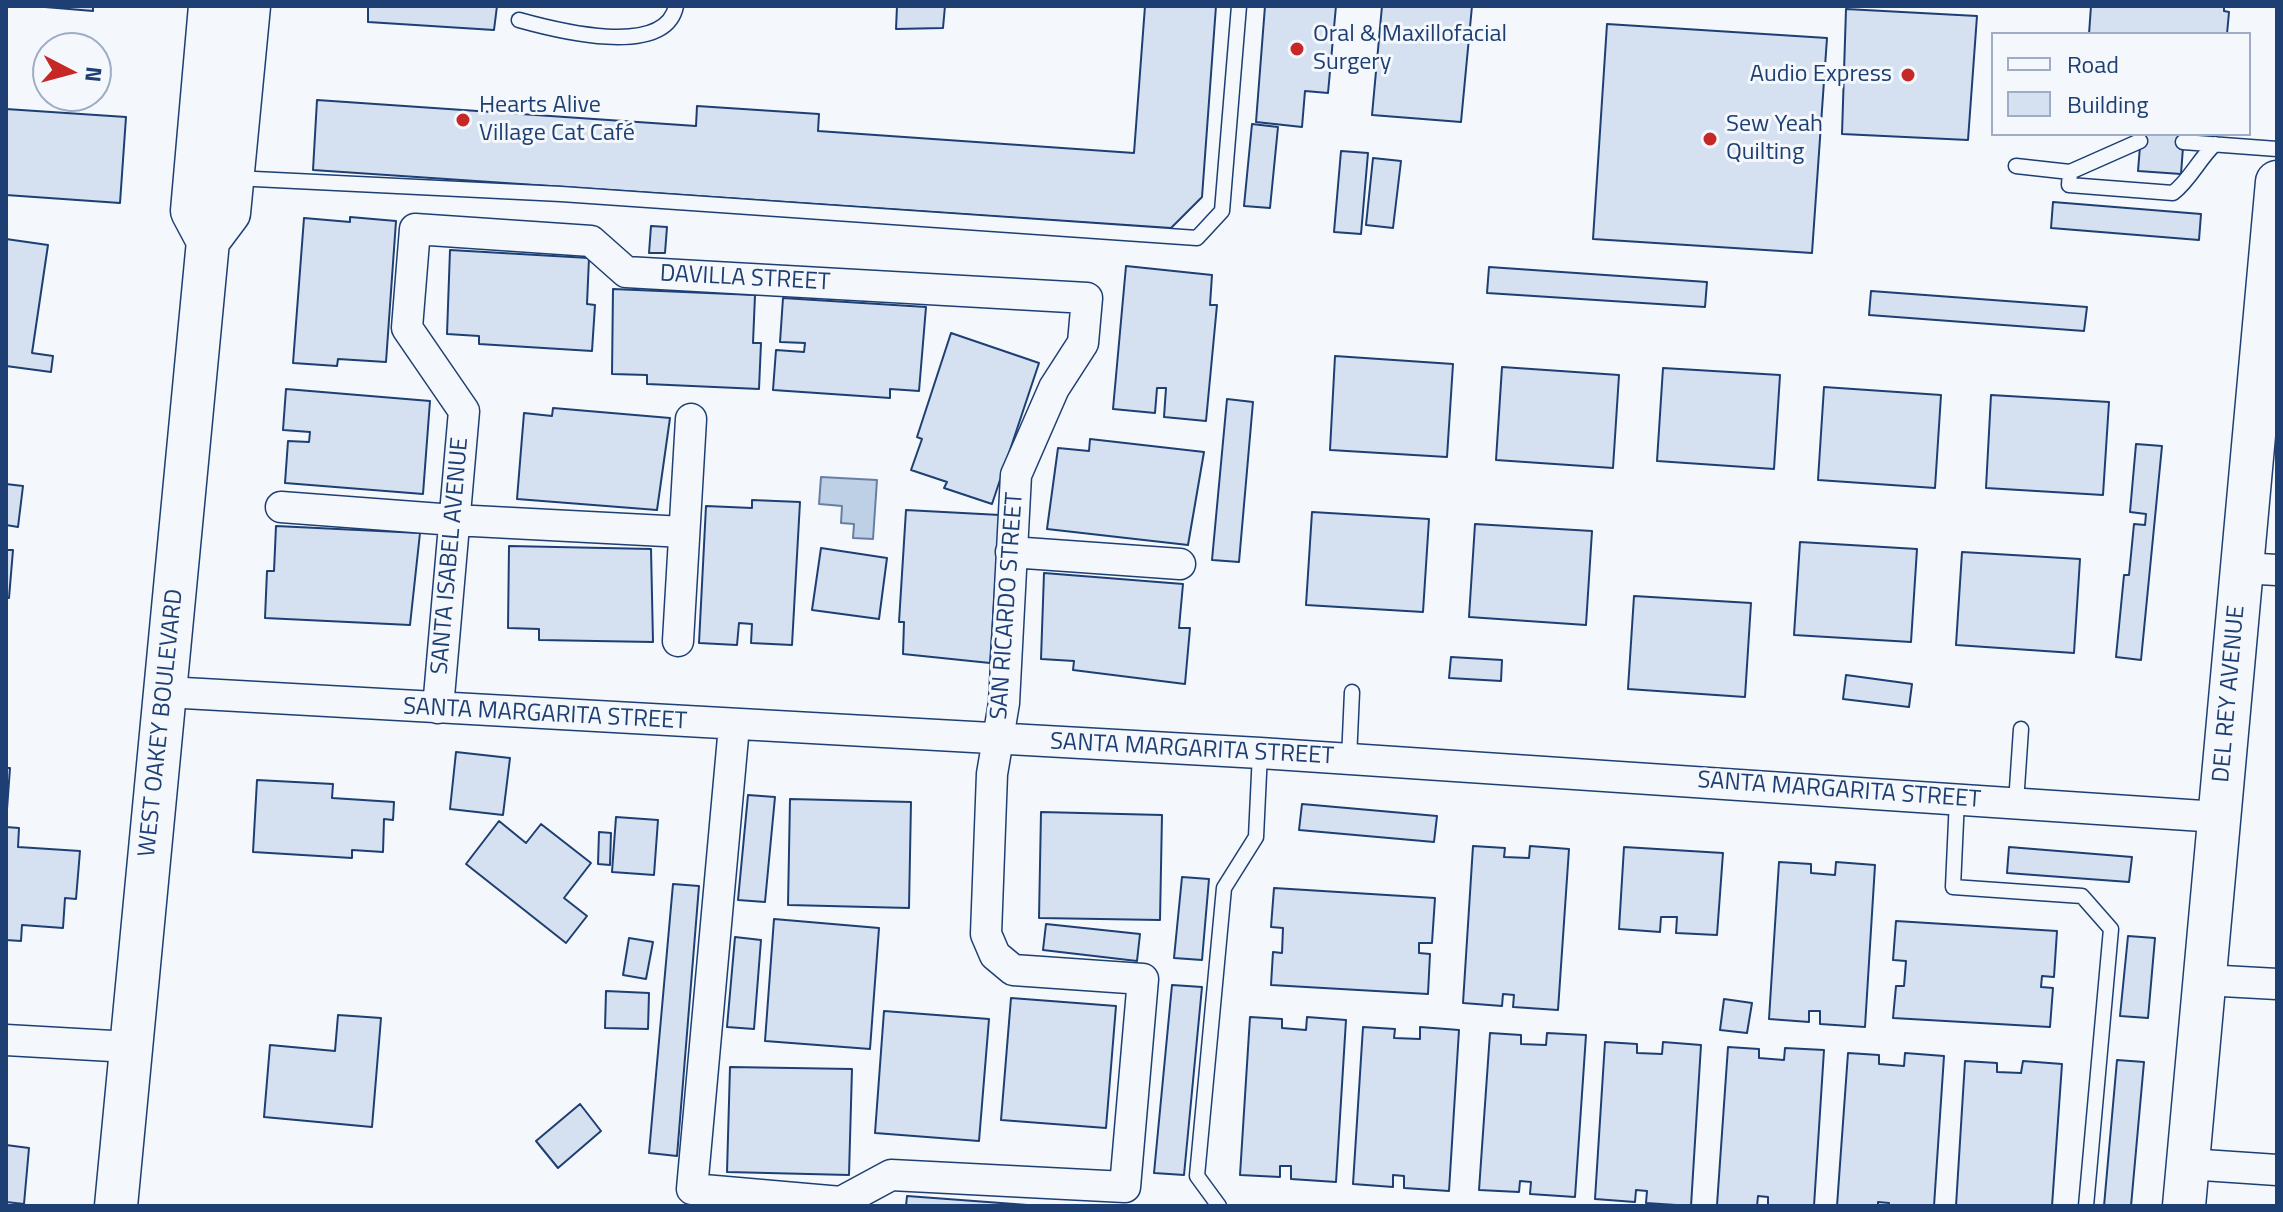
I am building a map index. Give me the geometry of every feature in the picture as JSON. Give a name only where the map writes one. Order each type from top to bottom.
[{"type":"main road","name":"WEST OAKEY BOULEVARD","points":[[208,241],[192,211],[210,6]]},
{"type":"main road","name":"WEST OAKEY BOULEVARD","points":[[116,1206],[208,241],[229,213],[249,6]]},
{"type":"main road","name":"DEL REY AVENUE","points":[[2184,1206],[2218,817],[2259,569],[2277,182]]},
{"type":"street","name":"DAVILLA STREET","points":[[415,229],[591,241],[626,272],[1087,298]]},
{"type":"street","name":"SANTA ISABEL AVENUE","points":[[415,229],[407,328],[464,411],[438,708]]},
{"type":"street","name":"SAN RICARDO STREET","points":[[734,726],[692,1189],[841,1202],[891,1175],[1125,1187],[1143,979],[1013,970],[995,955],[986,934],[992,774],[999,739],[1016,475],[1054,388],[1083,343],[1087,298]]},
{"type":"street","points":[[678,641],[691,419]]},
{"type":"street","points":[[281,507],[684,532]]},
{"type":"street","points":[[1011,552],[1180,564]]},
{"type":"street","name":"SANTA MARGARITA STREET","points":[[166,692],[1260,753],[2218,817]]},
{"type":"street","points":[[2204,980],[2277,984]]},
{"type":"street","points":[[6,1040],[130,1047]]},
{"type":"street","points":[[2188,1164],[2277,1170]]},
{"type":"lane","points":[[519,20],[557,31],[634,37],[652,34],[667,25],[676,6]]},
{"type":"lane","points":[[232,178],[561,194],[1197,238],[1222,211],[1239,6]]},
{"type":"lane","points":[[2016,166],[2070,172],[2140,141]]},
{"type":"lane","points":[[2183,142],[2277,149]]},
{"type":"lane","points":[[2070,172],[2069,185],[2173,193],[2185,183],[2202,156],[2215,144]]},
{"type":"lane","points":[[1349,759],[1352,692]]},
{"type":"lane","points":[[2016,803],[2021,729]]},
{"type":"lane","points":[[1219,1206],[1197,1176],[1224,888],[1256,837],[1260,753]]},
{"type":"lane","points":[[1957,799],[1953,887],[2082,896],[2111,929],[2086,1206]]},
{"type":"water","points":[[821,477],[877,480],[873,539],[853,538],[854,524],[841,523],[842,506],[819,504]]},
{"type":"building","points":[[33,6],[93,6],[93,11]]},
{"type":"building","points":[[368,6],[497,6],[494,30],[368,22]]},
{"type":"building","points":[[897,6],[945,6],[943,28],[896,29]]},
{"type":"building","name":"Hearts Alive Village Cat Café","points":[[1145,6],[1216,6],[1202,197],[1171,228],[313,170],[317,100],[696,126],[697,106],[819,114],[818,131],[1134,153]]},
{"type":"building","name":"Oral & Maxillofacial Surgery","points":[[1265,6],[1336,6],[1328,93],[1305,91],[1302,127],[1256,122]]},
{"type":"building","points":[[1382,6],[1472,6],[1461,122],[1372,115]]},
{"type":"building","points":[[2091,6],[2224,6],[2224,11],[2229,12],[2227,32],[2089,32]]},
{"type":"building","name":"Audio Express","points":[[1846,9],[1977,16],[1968,140],[1842,134]]},
{"type":"building","name":"Sew Yeah Quilting","points":[[1607,24],[1827,38],[1812,253],[1593,239]]},
{"type":"building","points":[[6,109],[126,117],[120,203],[6,195]]},
{"type":"building","points":[[1252,124],[1278,127],[1270,208],[1244,206]]},
{"type":"building","points":[[2141,136],[2184,136],[2181,174],[2138,171]]},
{"type":"building","points":[[1341,151],[1368,153],[1361,234],[1334,232]]},
{"type":"building","points":[[1373,158],[1401,161],[1393,228],[1366,225]]},
{"type":"building","points":[[2053,202],[2201,214],[2199,240],[2051,228]]},
{"type":"building","points":[[350,217],[396,221],[386,362],[338,359],[337,366],[293,363],[304,218],[350,222]]},
{"type":"building","points":[[651,226],[667,227],[665,253],[649,253]]},
{"type":"building","points":[[6,239],[48,245],[32,353],[53,356],[51,372],[6,366]]},
{"type":"building","points":[[450,250],[589,258],[587,304],[595,305],[592,351],[479,344],[479,336],[447,334]]},
{"type":"building","points":[[1126,266],[1212,275],[1210,305],[1217,305],[1206,421],[1164,417],[1166,388],[1157,388],[1155,413],[1113,409]]},
{"type":"building","points":[[1489,267],[1707,282],[1705,307],[1487,293]]},
{"type":"building","points":[[613,289],[755,295],[753,343],[761,343],[759,389],[647,384],[647,375],[612,374]]},
{"type":"building","points":[[1871,291],[2087,307],[2084,331],[1869,315]]},
{"type":"building","points":[[783,298],[926,307],[919,391],[890,389],[890,398],[773,390],[776,350],[804,352],[805,343],[780,342]]},
{"type":"building","points":[[951,333],[1039,363],[992,504],[944,488],[947,482],[911,470],[922,439],[917,437]]},
{"type":"building","points":[[1335,356],[1453,364],[1447,457],[1330,450]]},
{"type":"building","points":[[1502,367],[1619,375],[1613,468],[1496,460]]},
{"type":"building","points":[[1663,368],[1780,375],[1774,469],[1657,461]]},
{"type":"building","points":[[1824,387],[1941,395],[1935,488],[1818,480]]},
{"type":"building","points":[[286,389],[430,401],[423,494],[285,483],[288,441],[309,442],[310,432],[283,430]]},
{"type":"building","points":[[1991,395],[2109,402],[2103,495],[1986,488]]},
{"type":"building","points":[[1227,399],[1253,402],[1239,562],[1212,560]]},
{"type":"building","points":[[553,408],[670,418],[657,510],[517,499],[524,413],[552,416]]},
{"type":"building","points":[[1090,439],[1204,452],[1188,545],[1047,529],[1058,448],[1089,451]]},
{"type":"building","points":[[2136,444],[2162,446],[2141,660],[2116,657],[2124,575],[2129,575],[2134,524],[2145,525],[2146,514],[2130,512]]},
{"type":"building","points":[[6,484],[23,486],[18,527],[6,525]]},
{"type":"building","points":[[752,500],[800,502],[792,645],[751,643],[752,624],[739,623],[737,645],[699,643],[706,506],[752,508]]},
{"type":"building","points":[[906,510],[1000,515],[990,663],[903,654],[904,622],[899,622]]},
{"type":"building","points":[[1312,512],[1429,519],[1423,612],[1306,605]]},
{"type":"building","points":[[1475,524],[1592,531],[1586,625],[1469,617]]},
{"type":"building","points":[[276,526],[420,533],[410,625],[265,618],[267,571],[274,571]]},
{"type":"building","points":[[1800,542],[1917,549],[1911,642],[1794,635]]},
{"type":"building","points":[[509,546],[651,549],[653,642],[539,640],[539,629],[508,628]]},
{"type":"building","points":[[821,548],[887,558],[879,619],[812,610]]},
{"type":"building","points":[[6,550],[13,550],[9,598],[6,598]]},
{"type":"building","points":[[1962,552],[2080,559],[2074,653],[1956,645]]},
{"type":"building","points":[[1044,573],[1183,584],[1179,628],[1190,628],[1185,684],[1073,670],[1074,661],[1041,659]]},
{"type":"building","points":[[1634,596],[1751,603],[1745,697],[1628,689]]},
{"type":"building","points":[[1451,657],[1502,660],[1501,681],[1449,678]]},
{"type":"building","points":[[1846,675],[1912,684],[1909,707],[1843,699]]},
{"type":"building","points":[[456,752],[510,758],[503,815],[450,809]]},
{"type":"building","points":[[6,768],[10,768],[6,823]]},
{"type":"building","points":[[257,780],[333,784],[332,798],[394,802],[393,820],[384,819],[383,852],[352,850],[352,858],[253,852]]},
{"type":"building","points":[[748,795],[775,797],[765,902],[738,900]]},
{"type":"building","points":[[790,799],[911,802],[909,908],[788,905]]},
{"type":"building","points":[[1302,804],[1437,816],[1434,842],[1299,830]]},
{"type":"building","points":[[1041,812],[1162,815],[1160,920],[1039,918]]},
{"type":"building","points":[[616,817],[658,820],[654,875],[612,872]]},
{"type":"building","points":[[499,821],[526,843],[541,824],[591,863],[564,898],[587,916],[566,943],[466,864]]},
{"type":"building","points":[[6,827],[19,828],[18,847],[80,851],[76,899],[65,898],[63,928],[22,925],[21,941],[6,940]]},
{"type":"building","points":[[599,832],[611,833],[610,865],[598,864]]},
{"type":"building","points":[[1473,846],[1505,848],[1504,857],[1529,858],[1530,846],[1569,849],[1558,1010],[1513,1007],[1514,995],[1503,994],[1502,1006],[1463,1003]]},
{"type":"building","points":[[1624,847],[1723,853],[1717,935],[1676,933],[1677,917],[1661,917],[1660,932],[1619,929]]},
{"type":"building","points":[[2009,847],[2132,857],[2129,882],[2007,873]]},
{"type":"building","points":[[1779,862],[1811,864],[1811,873],[1835,875],[1836,862],[1875,865],[1865,1027],[1820,1024],[1820,1011],[1809,1011],[1809,1022],[1769,1019]]},
{"type":"building","points":[[1182,877],[1209,879],[1202,960],[1174,958]]},
{"type":"building","points":[[673,884],[699,886],[677,1156],[649,1153]]},
{"type":"building","points":[[1274,888],[1435,898],[1432,943],[1419,943],[1419,953],[1430,954],[1428,994],[1271,985],[1273,952],[1282,953],[1283,928],[1271,927]]},
{"type":"building","points":[[774,919],[879,928],[870,1049],[765,1041]]},
{"type":"building","points":[[1896,921],[2057,931],[2054,977],[2042,976],[2041,987],[2053,988],[2050,1027],[1893,1018],[1896,986],[1904,986],[1906,961],[1893,960]]},
{"type":"building","points":[[1046,924],[1140,934],[1137,961],[1043,950]]},
{"type":"building","points":[[2128,936],[2155,938],[2148,1018],[2120,1016]]},
{"type":"building","points":[[735,937],[761,940],[754,1029],[727,1027]]},
{"type":"building","points":[[629,938],[653,942],[646,979],[623,975]]},
{"type":"building","points":[[1172,985],[1202,987],[1184,1175],[1154,1173]]},
{"type":"building","points":[[606,991],[649,993],[648,1029],[605,1028]]},
{"type":"building","points":[[1011,998],[1116,1006],[1106,1128],[1001,1120]]},
{"type":"building","points":[[1724,999],[1752,1003],[1747,1033],[1720,1030]]},
{"type":"building","points":[[884,1011],[989,1019],[979,1141],[875,1133]]},
{"type":"building","points":[[338,1015],[381,1018],[372,1127],[264,1117],[270,1045],[335,1051]]},
{"type":"building","points":[[1250,1017],[1282,1019],[1282,1028],[1306,1030],[1307,1017],[1346,1020],[1336,1182],[1291,1179],[1291,1166],[1280,1166],[1280,1177],[1240,1175]]},
{"type":"building","points":[[1363,1027],[1395,1029],[1394,1038],[1420,1039],[1420,1027],[1459,1030],[1449,1191],[1404,1188],[1404,1176],[1393,1175],[1393,1187],[1353,1184]]},
{"type":"building","points":[[1490,1033],[1521,1035],[1521,1044],[1546,1045],[1547,1033],[1586,1035],[1575,1197],[1530,1194],[1531,1182],[1520,1181],[1519,1192],[1479,1190]]},
{"type":"building","points":[[1605,1042],[1637,1044],[1637,1053],[1662,1054],[1663,1042],[1701,1045],[1691,1206],[1646,1203],[1647,1191],[1636,1190],[1635,1202],[1595,1199]]},
{"type":"building","points":[[1728,1047],[1759,1049],[1759,1058],[1784,1060],[1785,1048],[1824,1050],[1814,1206],[1768,1206],[1768,1197],[1758,1196],[1757,1206],[1717,1205]]},
{"type":"building","points":[[1848,1053],[1879,1055],[1879,1064],[1904,1066],[1905,1053],[1944,1056],[1934,1206],[1889,1206],[1889,1203],[1878,1202],[1878,1206],[1837,1206]]},
{"type":"building","points":[[2117,1060],[2144,1062],[2131,1206],[2104,1206]]},
{"type":"building","points":[[1965,1061],[1997,1063],[1997,1072],[2021,1073],[2023,1061],[2062,1064],[2052,1206],[1956,1206]]},
{"type":"building","points":[[730,1067],[852,1069],[849,1175],[727,1172]]},
{"type":"building","points":[[580,1104],[601,1131],[558,1168],[536,1141]]},
{"type":"building","points":[[6,1145],[29,1148],[24,1204],[6,1202]]},
{"type":"building","points":[[907,1196],[1041,1206],[906,1206]]},
{"type":"place","name":"Oral & Maxillofacial Surgery","points":[[1297,49]]},
{"type":"place","name":"Audio Express","points":[[1908,75]]},
{"type":"place","name":"Hearts Alive Village Cat Café","points":[[463,120]]},
{"type":"place","name":"Sew Yeah Quilting","points":[[1710,139]]}]
